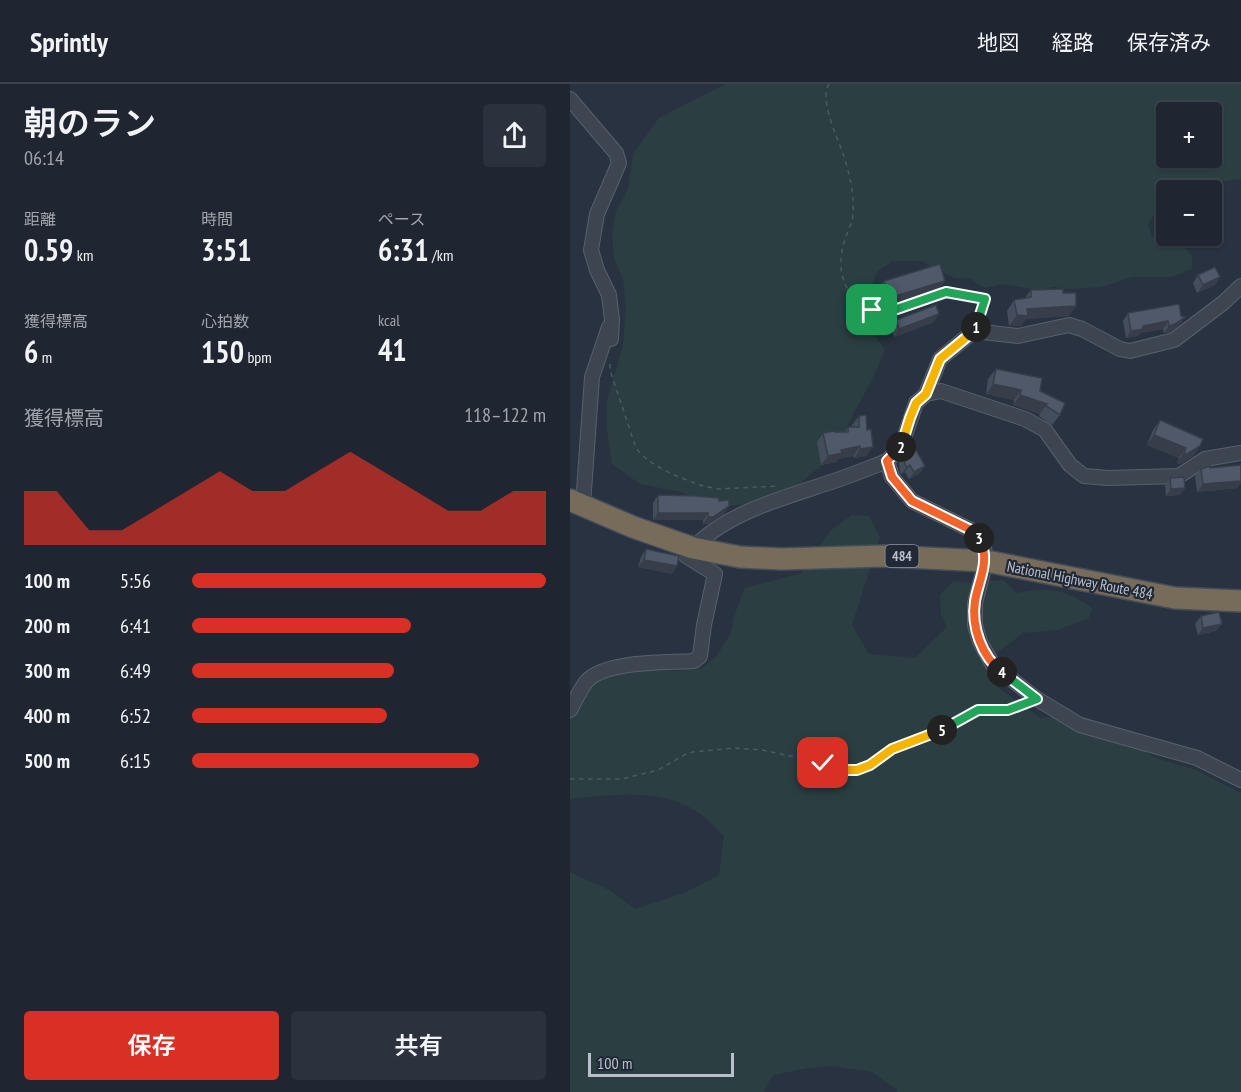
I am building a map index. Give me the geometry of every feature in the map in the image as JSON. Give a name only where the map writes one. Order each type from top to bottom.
[{"type":"highway","name":"National Highway Route 484","points":[[577,502],[633,527],[693,548],[740,557],[766,559],[885,556],[986,561],[1175,598],[1241,602]]},
{"type":"street","points":[[570,99],[616,153],[619,163],[597,214],[591,250],[597,270],[609,295],[612,320],[611,339]]},
{"type":"street","points":[[570,710],[587,680],[606,669],[638,664],[694,661],[700,656],[715,574],[686,556],[717,527],[749,511],[887,461],[901,447],[916,403],[926,394],[940,359],[974,331],[1018,336],[1070,325],[1120,349],[1130,351],[1174,340],[1223,303],[1241,286]]},
{"type":"street","points":[[577,502],[592,377],[612,320]]},
{"type":"street","points":[[926,394],[941,391],[1025,419],[1045,430],[1070,465],[1084,476],[1179,477],[1205,459],[1241,453]]},
{"type":"street","points":[[887,461],[892,477],[912,501],[975,532],[984,547],[986,561],[975,603],[975,626],[980,642],[993,665],[1037,699],[1080,725],[1197,758],[1241,780]]},
{"type":"path","points":[[829,84],[825,91],[827,106],[852,189],[852,221],[842,251],[842,280],[852,296],[872,310],[897,309],[946,292],[985,299],[974,331]]},
{"type":"path","points":[[611,339],[610,370],[636,448],[643,458],[695,483],[717,489],[783,485]]},
{"type":"path","points":[[570,779],[622,779],[658,770],[693,752],[734,748],[762,750],[823,763],[842,770],[857,770],[870,765],[892,749],[938,732],[978,710],[1008,710],[1037,699]]},
{"type":"green space","points":[[726,84],[1241,84],[1241,179],[1222,181],[1156,180],[1156,213],[1148,225],[1152,237],[1156,238],[1156,246],[1184,246],[1192,256],[1192,269],[1171,277],[1133,277],[1101,287],[1069,289],[1054,287],[1039,290],[1002,284],[985,288],[969,278],[955,278],[921,261],[893,261],[877,272],[872,285],[869,329],[885,349],[873,378],[848,424],[836,456],[789,493],[759,504],[719,506],[681,492],[640,484],[612,464],[607,430],[607,400],[623,346],[626,306],[623,279],[614,259],[612,233],[616,212],[628,189],[633,154],[659,118]]},
{"type":"green space","points":[[852,515],[869,516],[880,537],[852,625],[869,654],[915,658],[947,627],[941,615],[940,595],[953,581],[970,583],[1003,580],[1017,593],[1048,590],[1065,593],[1092,608],[1089,618],[1057,630],[1023,633],[993,656],[996,686],[1040,718],[1077,715],[1107,724],[1153,757],[1196,770],[1241,793],[1241,1092],[897,1092],[872,1072],[832,1066],[773,1075],[763,1092],[570,1092],[570,872],[611,891],[635,909],[684,893],[719,875],[724,836],[696,811],[666,798],[634,794],[570,799],[570,699],[590,678],[638,666],[674,671],[701,669],[716,657],[731,633],[734,616],[745,588],[802,573],[830,531]]},
{"type":"building","points":[[940,264],[945,281],[889,298],[884,281]]},
{"type":"building","points":[[1215,267],[1220,277],[1203,285],[1198,275]]},
{"type":"building","points":[[1063,289],[1063,293],[1076,293],[1076,306],[1027,309],[1028,316],[1017,315],[1014,300],[1031,297],[1031,290]]},
{"type":"building","points":[[1179,304],[1181,316],[1185,317],[1175,324],[1169,326],[1168,321],[1131,331],[1128,313]]},
{"type":"building","points":[[936,305],[939,314],[899,329],[896,320]]},
{"type":"building","points":[[996,369],[1042,378],[1040,391],[1065,403],[1060,415],[1046,406],[1047,404],[1020,395],[1021,390],[993,384]]},
{"type":"building","points":[[866,415],[867,430],[871,429],[873,447],[860,449],[860,446],[841,450],[842,453],[828,456],[823,433],[848,432],[848,427],[859,427],[859,416]]},
{"type":"building","points":[[1160,420],[1203,439],[1200,446],[1187,454],[1184,453],[1186,448],[1154,435]]},
{"type":"building","points":[[913,445],[925,466],[914,472],[910,465],[907,467],[905,465],[904,454]]},
{"type":"building","points":[[1241,465],[1241,481],[1203,484],[1201,469],[1210,466],[1210,468]]},
{"type":"building","points":[[1184,477],[1185,488],[1171,489],[1170,478]]},
{"type":"building","points":[[658,495],[719,498],[719,501],[729,500],[729,506],[713,517],[708,517],[708,513],[658,513]]},
{"type":"building","points":[[646,549],[679,556],[677,566],[644,560]]},
{"type":"building","points":[[1219,612],[1222,624],[1203,628],[1201,616]]},
{"type":"route","points":[[823,763],[842,770],[857,770],[870,765],[892,749],[938,732],[978,710],[1008,710],[1037,699],[993,665],[980,642],[975,626],[975,603],[986,561],[984,547],[975,532],[912,501],[892,477],[887,461],[901,447],[916,403],[926,394],[940,359],[974,331],[985,299],[946,292],[897,309],[872,310]]}]
